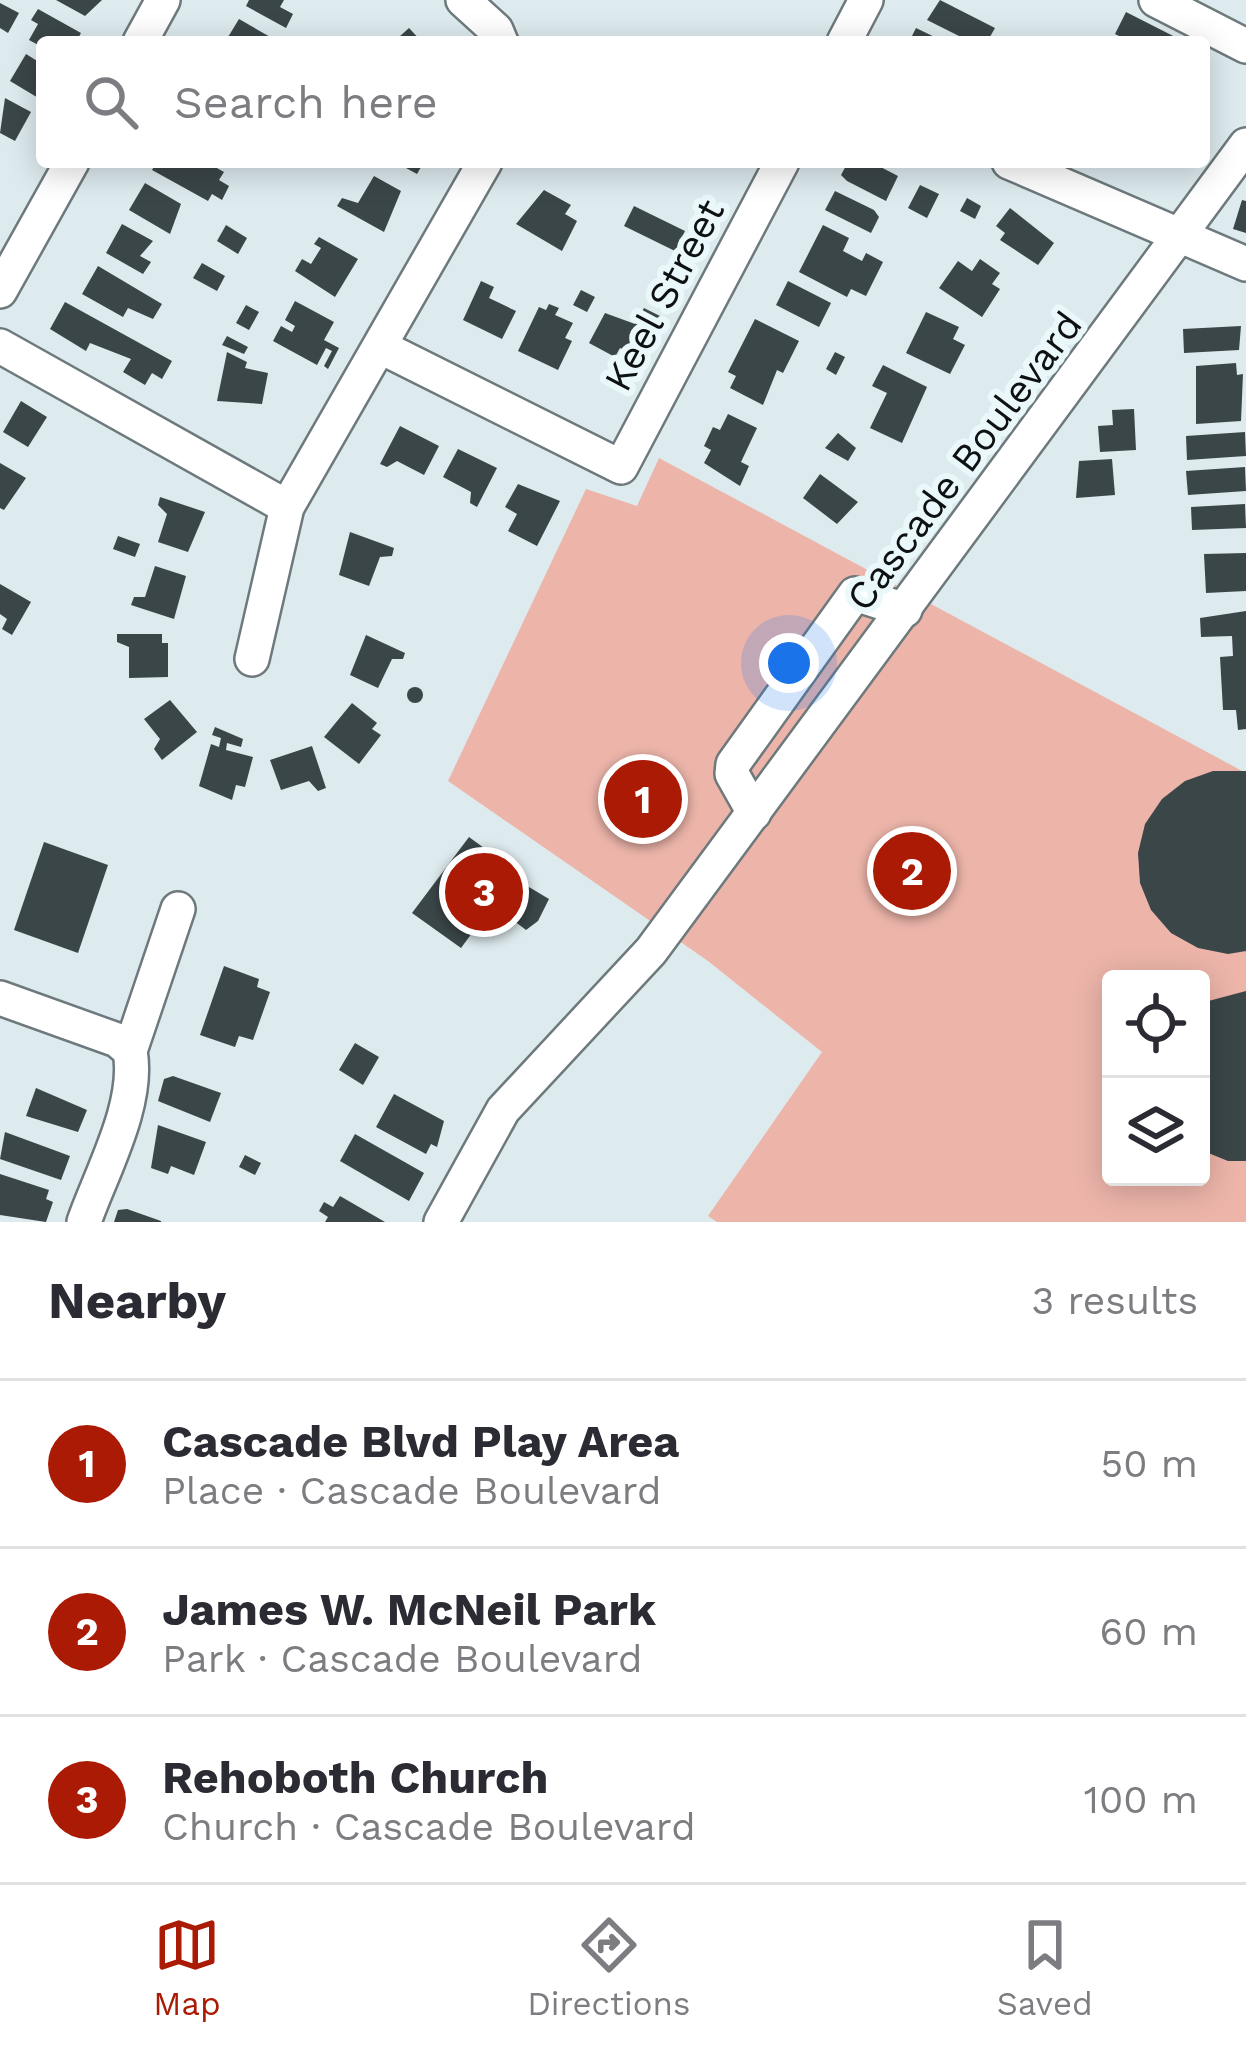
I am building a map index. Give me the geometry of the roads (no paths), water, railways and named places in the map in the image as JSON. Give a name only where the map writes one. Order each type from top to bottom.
[{"type":"street","points":[[143,36],[163,0]]},
{"type":"street","points":[[463,0],[498,36]]},
{"type":"street","points":[[847,36],[866,0]]},
{"type":"street","points":[[1156,0],[1246,46]]},
{"type":"street","name":"Cascade Boulevard","points":[[441,1222],[503,1110],[651,951],[1246,146]]},
{"type":"street","points":[[0,291],[69,168]]},
{"type":"street","points":[[252,659],[287,508],[482,168]]},
{"type":"street","name":"Keel Street","points":[[382,348],[621,467],[779,168]]},
{"type":"street","points":[[1023,168],[1246,264]]},
{"type":"street","points":[[0,346],[287,508]]},
{"type":"street","points":[[754,813],[733,774],[733,764],[855,594],[905,610]]},
{"type":"street","points":[[84,1222],[124,1109],[132,1075],[130,1052],[178,909]]},
{"type":"street","points":[[0,998],[117,1040],[130,1052]]},
{"type":"place","name":"Cascade Blvd Play Area","points":[[643,799]]},
{"type":"place","name":"James W. McNeil Park","points":[[912,871]]},
{"type":"place","name":"Rehoboth Church","points":[[484,892]]}]
